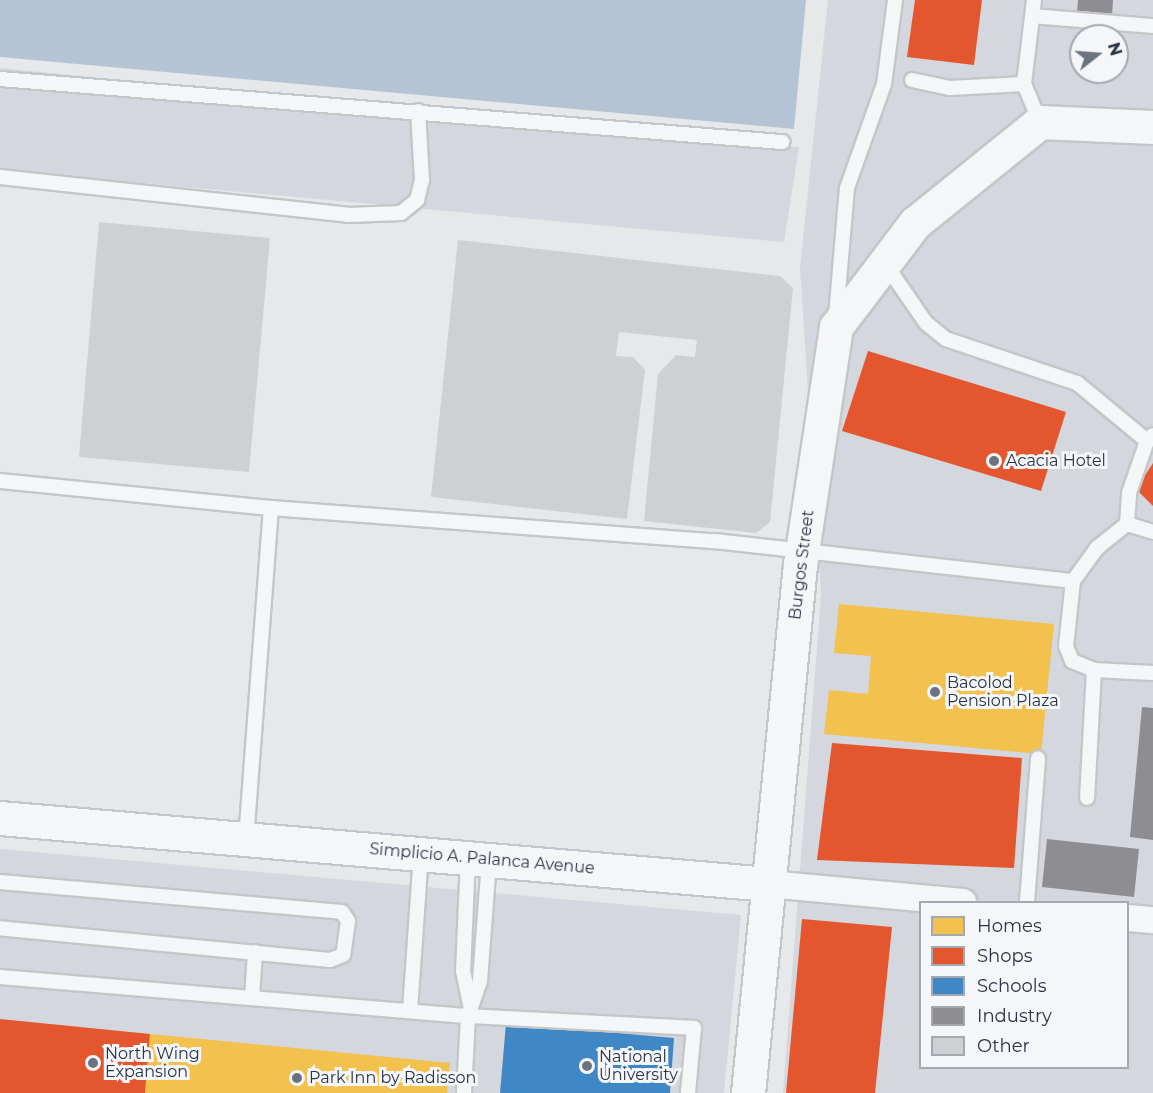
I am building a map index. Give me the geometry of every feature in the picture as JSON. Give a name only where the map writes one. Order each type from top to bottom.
[{"type":"street","points":[[836,327],[886,265],[915,223],[1040,122],[1153,127]]},
{"type":"street","name":"Burgos Street","points":[[748,1093],[803,550],[836,327]]},
{"type":"street","name":"Simplicio A. Palanca Avenue","points":[[0,818],[768,884],[929,901]]},
{"type":"street","points":[[1129,918],[1153,920]]},
{"type":"lane","points":[[836,327],[847,188],[884,84],[895,0]]},
{"type":"lane","points":[[1034,0],[1024,84],[1040,122]]},
{"type":"lane","points":[[1033,16],[1153,26]]},
{"type":"lane","points":[[0,80],[418,111],[782,142]]},
{"type":"lane","points":[[912,80],[950,88],[1024,84]]},
{"type":"lane","points":[[0,177],[348,215],[400,213],[417,200],[422,180],[418,111]]},
{"type":"lane","points":[[886,265],[926,323],[946,339],[1077,383],[1150,438],[1130,493],[1127,524],[1097,549],[1072,581],[1066,646],[1072,661],[1094,670],[1153,673]]},
{"type":"lane","points":[[0,481],[271,508],[803,550],[1072,581]]},
{"type":"lane","points":[[246,840],[271,508]]},
{"type":"lane","points":[[1127,524],[1153,532]]},
{"type":"lane","points":[[1087,798],[1094,670]]},
{"type":"lane","points":[[1027,901],[1038,758]]},
{"type":"lane","points":[[410,1011],[421,854]]},
{"type":"lane","points":[[469,1011],[480,981],[479,859]]},
{"type":"lane","points":[[464,1093],[469,1011],[463,970],[479,859]]},
{"type":"lane","points":[[0,882],[342,912],[348,921],[343,954],[338,959],[0,928]]},
{"type":"lane","points":[[252,998],[255,952]]},
{"type":"lane","points":[[0,977],[410,1011],[469,1011],[694,1028],[688,1093]]},
{"type":"shaded area","points":[[828,0],[1153,0],[1153,1093],[783,1093],[821,595],[800,267]]},
{"type":"shaded area","points":[[0,68],[799,147],[784,242],[0,170]]},
{"type":"shaded area","points":[[0,849],[741,915],[724,1093],[0,1093]]},
{"type":"water","points":[[0,0],[806,0],[794,129],[0,57]]},
{"type":"building: Homes","points":[[839,604],[1054,624],[1041,754],[824,734],[829,690],[868,694],[871,656],[834,653]]},
{"type":"building: Homes","name":"Park Inn by Radisson","points":[[150,1034],[450,1063],[447,1093],[145,1093]]},
{"type":"building: Shops","points":[[915,0],[982,0],[974,65],[907,57]]},
{"type":"building: Shops","points":[[868,351],[1066,412],[1041,491],[842,431]]},
{"type":"building: Shops","points":[[1153,463],[1153,506],[1136,489]]},
{"type":"building: Shops","points":[[832,743],[1022,758],[1014,868],[817,860]]},
{"type":"building: Shops","points":[[802,919],[892,927],[875,1093],[786,1093]]},
{"type":"building: Shops","name":"North Wing Expansion","points":[[0,1019],[150,1034],[145,1093],[0,1093]]},
{"type":"building: Schools","name":"National University","points":[[506,1023],[674,1038],[670,1093],[500,1093]]},
{"type":"building: Industry","points":[[1078,0],[1113,0],[1112,16],[1077,13]]},
{"type":"building: Industry","points":[[1142,707],[1153,708],[1153,840],[1130,837]]},
{"type":"building: Industry","points":[[1047,839],[1139,849],[1134,897],[1042,887]]},
{"type":"building: Other","points":[[99,222],[270,238],[249,472],[79,457]]},
{"type":"building: Other","points":[[458,240],[780,276],[793,288],[770,522],[756,533],[644,521],[658,374],[676,355],[695,357],[697,340],[619,332],[616,356],[633,357],[645,370],[627,519],[431,497]]},
{"type":"place","name":"Acacia Hotel","points":[[994,461]]},
{"type":"place","name":"Bacolod Pension Plaza","points":[[935,692]]},
{"type":"place","name":"North Wing Expansion","points":[[93,1063]]},
{"type":"place","name":"National University","points":[[587,1066]]},
{"type":"place","name":"Park Inn by Radisson","points":[[297,1078]]}]
